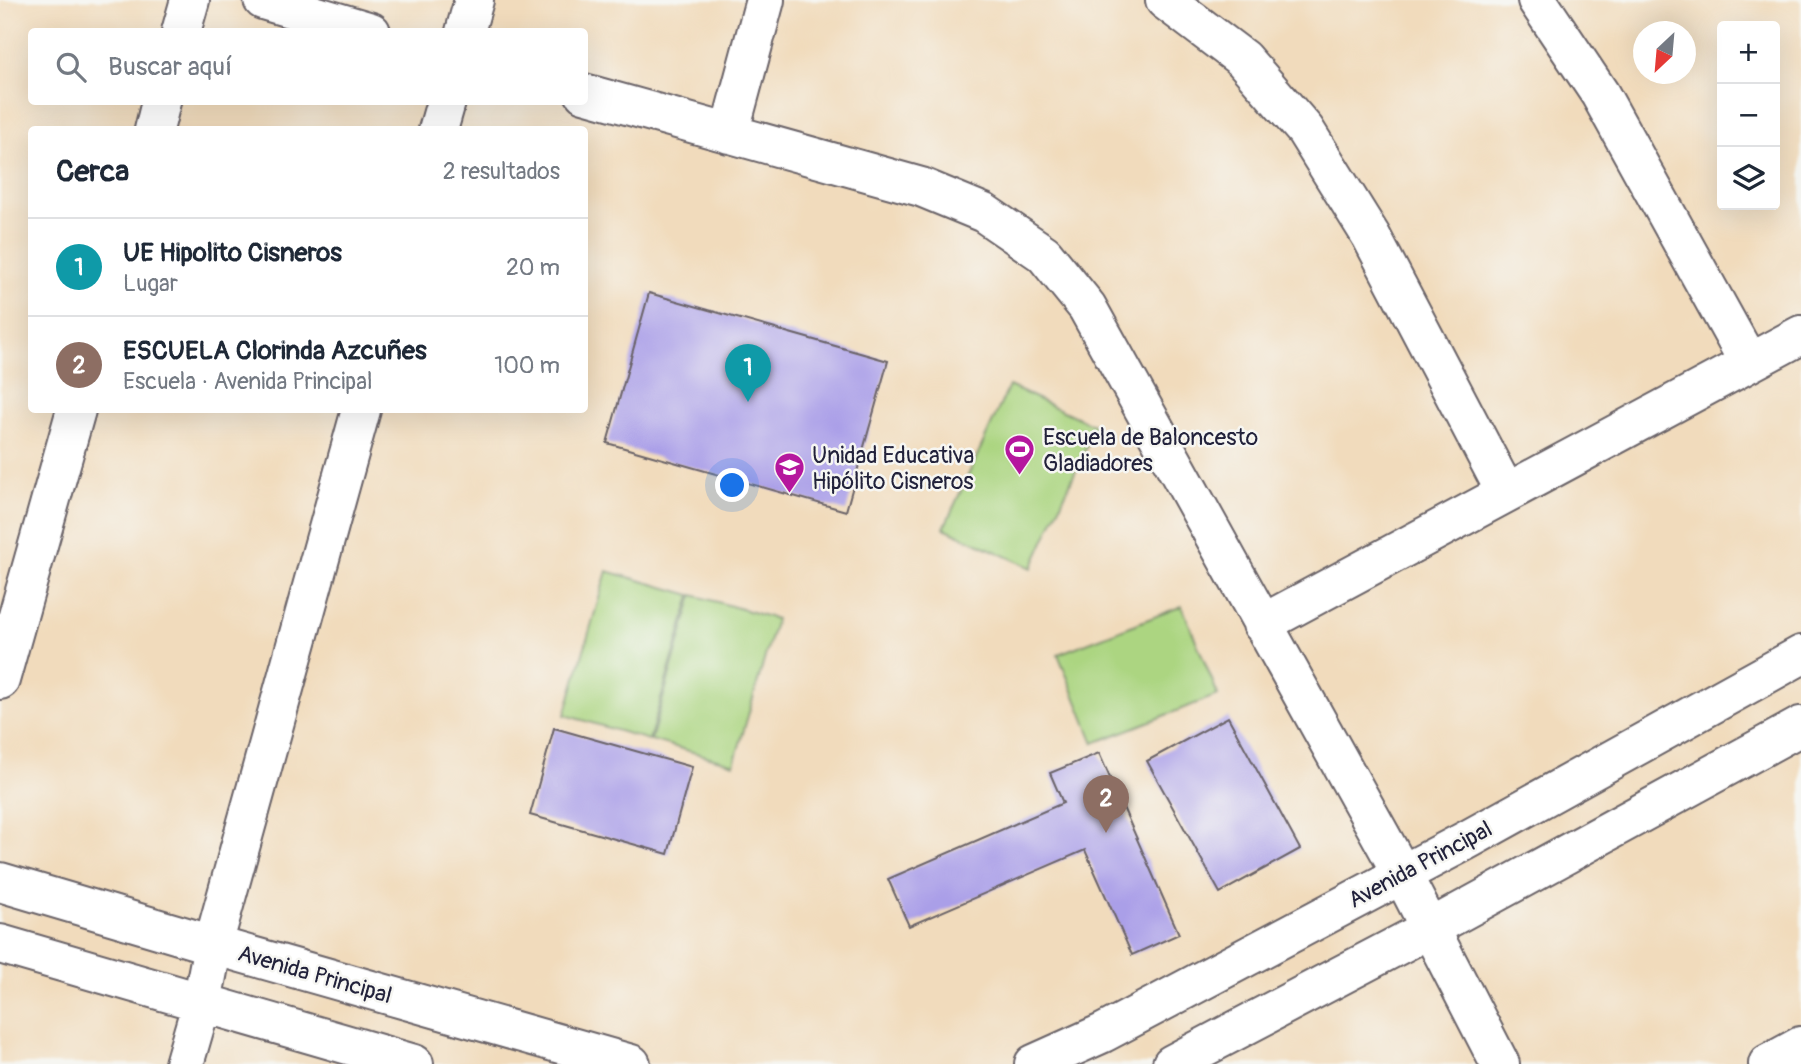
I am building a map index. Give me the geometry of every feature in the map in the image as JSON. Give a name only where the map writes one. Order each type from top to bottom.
[{"type":"street","points":[[182,28],[190,0]]},
{"type":"street","points":[[262,0],[358,28]]},
{"type":"street","points":[[466,28],[474,0]]},
{"type":"street","points":[[729,134],[765,0]]},
{"type":"street","points":[[1165,0],[1243,59],[1305,130],[1371,236],[1506,493]]},
{"type":"street","points":[[1537,0],[1600,94],[1749,363]]},
{"type":"street","points":[[588,94],[921,187],[984,213],[1044,254],[1087,307],[1402,874],[1500,1064]]},
{"type":"street","points":[[155,126],[161,105]]},
{"type":"street","points":[[439,126],[445,105]]},
{"type":"street","points":[[1262,624],[1801,335]]},
{"type":"street","points":[[0,680],[75,413]]},
{"type":"street","points":[[184,1064],[202,1002],[213,945],[360,413]]},
{"type":"street","name":"Avenida Principal","points":[[1034,1064],[1103,1033],[1402,874],[1801,655]]},
{"type":"street","points":[[1172,1064],[1429,929],[1801,726]]},
{"type":"street","name":"Avenida Principal","points":[[0,882],[631,1064]]},
{"type":"street","points":[[0,944],[414,1064]]},
{"type":"street","points":[[1768,1064],[1801,1045]]},
{"type":"green space","name":"Escuela de Baloncesto Gladiadores","points":[[1009,386],[1096,426],[1032,568],[944,528]]},
{"type":"green space","points":[[607,571],[691,595],[649,740],[565,715]]},
{"type":"green space","points":[[693,595],[776,619],[734,764],[651,740]]},
{"type":"green space","points":[[1182,606],[1218,695],[1094,743],[1058,654]]},
{"type":"building","points":[[649,293],[888,361],[846,511],[607,443]]},
{"type":"building","points":[[1228,717],[1300,849],[1220,893],[1147,761]]},
{"type":"building","points":[[554,728],[692,767],[668,854],[530,815]]},
{"type":"building","points":[[1099,753],[1179,934],[1132,955],[1085,850],[909,926],[888,879],[1063,803],[1050,773]]},
{"type":"place","name":"UE Hipolito Cisneros","points":[[748,402]]},
{"type":"place","name":"Escuela de Baloncesto Gladiadores","points":[[1020,477]]},
{"type":"place","name":"Unidad Educativa Hipólito Cisneros","points":[[789,495]]},
{"type":"place","name":"ESCUELA Clorinda Azcuñes","points":[[1106,833]]}]
